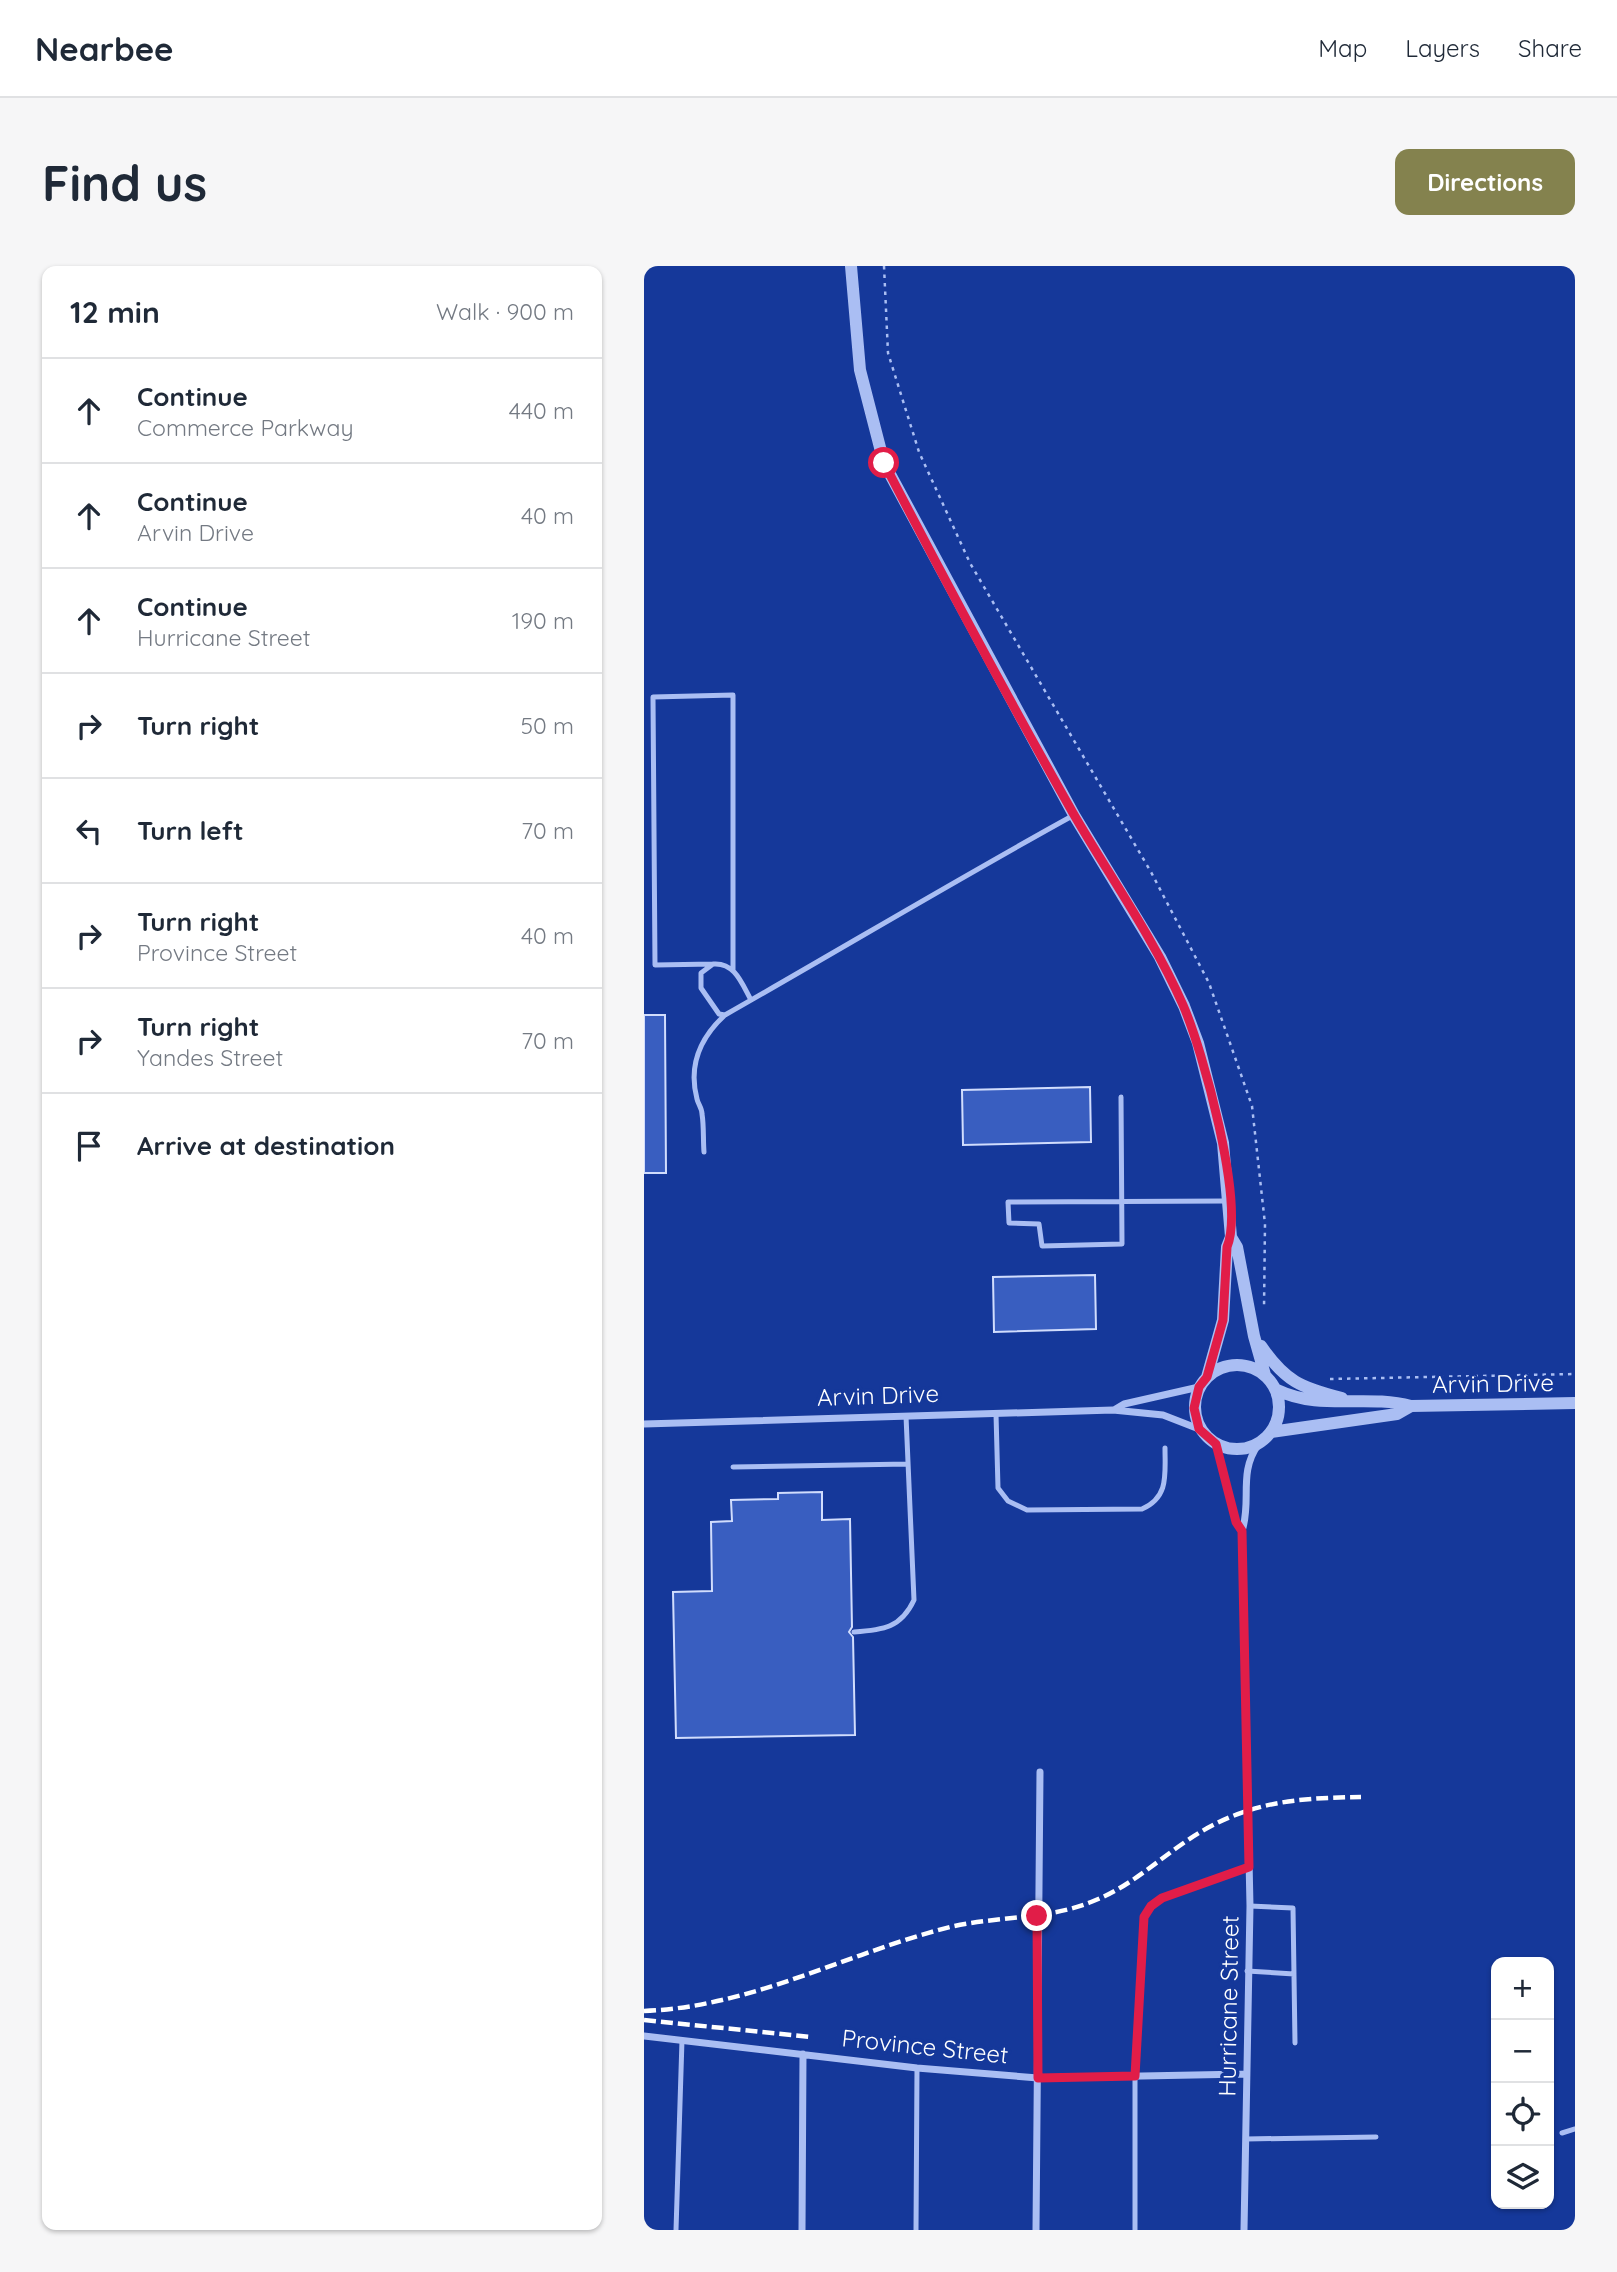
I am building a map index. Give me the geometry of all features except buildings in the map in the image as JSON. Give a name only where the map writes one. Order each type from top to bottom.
[{"type":"street","points":[[851,266],[860,370],[884,463],[1074,815],[1160,957],[1184,1006],[1198,1043],[1223,1143],[1231,1237],[1227,1247],[1223,1320],[1194,1408],[1199,1429]]},
{"type":"street","points":[[1216,1444],[1237,1449],[1258,1445],[1271,1433],[1278,1412],[1277,1390],[1265,1375],[1254,1336],[1237,1247],[1231,1237]]},
{"type":"street","points":[[1254,1336],[1276,1368],[1289,1379],[1320,1393],[1359,1403]]},
{"type":"street","name":"Arvin Drive","points":[[1113,1410],[1124,1404],[1203,1382],[1232,1366],[1243,1366],[1265,1375]]},
{"type":"street","name":"Arvin Drive","points":[[1277,1390],[1312,1402],[1397,1402],[1411,1406],[1575,1403]]},
{"type":"street","name":"Arvin Drive","points":[[1271,1433],[1397,1413],[1411,1406]]},
{"type":"street","name":"Arvin Drive","points":[[644,1424],[1113,1410],[1163,1415],[1199,1429],[1216,1444]]},
{"type":"street","name":"Hurricane Street","points":[[1216,1444],[1236,1522],[1242,1531]]},
{"type":"street","name":"Hurricane Street","points":[[1244,2230],[1250,1906],[1242,1531],[1245,1521],[1246,1468],[1258,1445]]},
{"type":"street","points":[[1035,2230],[1040,1772]]},
{"type":"street","name":"Province Street","points":[[644,2036],[1038,2078],[1246,2074]]},
{"type":"street","points":[[802,2230],[803,2054]]},
{"type":"lane","points":[[733,970],[733,695],[653,697],[655,965],[722,963],[733,970],[751,1000]]},
{"type":"lane","points":[[704,1152],[696,1064],[699,1047],[706,1032],[751,1000],[1074,815]]},
{"type":"lane","points":[[713,964],[701,972],[701,988],[719,1014],[725,1016]]},
{"type":"lane","points":[[1121,1097],[1124,1202],[1122,1244],[1042,1246],[1039,1224],[1009,1223],[1008,1202],[1124,1202],[1229,1200]]},
{"type":"lane","points":[[996,1413],[998,1488],[1007,1501],[1027,1510],[1142,1509],[1156,1503],[1165,1488],[1165,1448]]},
{"type":"lane","points":[[854,1632],[891,1626],[907,1615],[914,1600],[906,1416]]},
{"type":"lane","points":[[733,1467],[908,1464]]},
{"type":"lane","points":[[1135,2230],[1135,2076],[1144,1917],[1151,1906],[1162,1898],[1249,1867]]},
{"type":"lane","points":[[1250,1906],[1293,1908],[1295,2043]]},
{"type":"lane","points":[[1247,1971],[1294,1974]]},
{"type":"lane","points":[[676,2230],[682,2040]]},
{"type":"lane","points":[[916,2230],[917,2067]]},
{"type":"lane","points":[[1562,2133],[1575,2129]]},
{"type":"lane","points":[[1246,2139],[1376,2137]]},
{"type":"path","points":[[884,266],[888,353],[919,452],[970,563],[1151,872],[1209,983],[1252,1106],[1265,1224],[1264,1319]]},
{"type":"path","points":[[1320,1377],[1575,1374]]},
{"type":"railway","points":[[644,2011],[684,2007],[761,1990],[950,1927],[1074,1908],[1117,1890],[1185,1842],[1227,1818],[1248,1810],[1291,1801],[1361,1797]]},
{"type":"railway","points":[[644,2020],[811,2037]]},
{"type":"route","points":[[884,463],[935,562],[1074,815],[1160,957],[1184,1006],[1198,1043],[1223,1143],[1231,1237],[1227,1247],[1226,1297],[1218,1341],[1207,1377],[1195,1398],[1194,1408],[1199,1429],[1216,1444],[1236,1522],[1242,1531],[1249,1867],[1162,1898],[1151,1906],[1144,1917],[1135,2076],[1038,2078],[1037,1916]]}]
